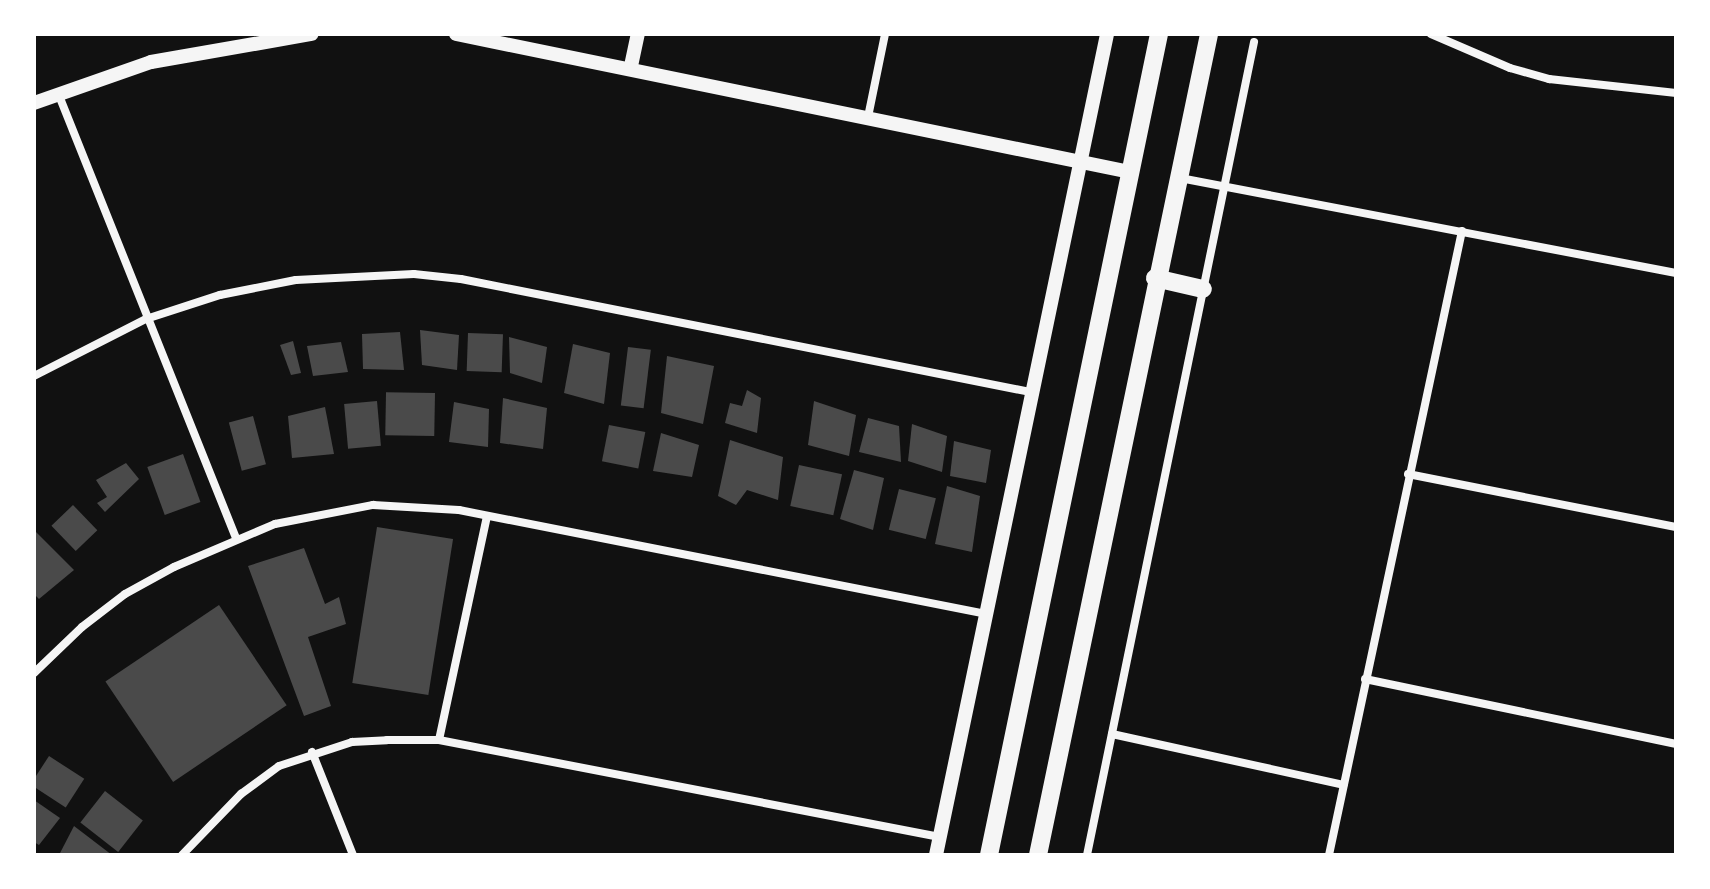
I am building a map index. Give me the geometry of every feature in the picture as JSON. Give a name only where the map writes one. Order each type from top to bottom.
[{"type":"highway","points":[[989,855],[1159,34]]},
{"type":"highway","points":[[1038,855],[1155,278],[1209,34]]},
{"type":"highway","points":[[1155,278],[1203,289]]},
{"type":"street","points":[[34,103],[58,91],[151,62],[312,34]]},
{"type":"street","points":[[456,34],[631,66],[1130,172]]},
{"type":"street","points":[[631,66],[638,34]]},
{"type":"street","points":[[868,117],[885,34]]},
{"type":"street","points":[[936,855],[1035,393],[1107,34]]},
{"type":"street","points":[[1431,34],[1510,68],[1549,79],[1676,93]]},
{"type":"street","points":[[1087,855],[1203,289],[1228,187],[1254,42]]},
{"type":"street","points":[[58,91],[146,319],[236,538]]},
{"type":"street","points":[[1179,178],[1676,273]]},
{"type":"street","points":[[1329,855],[1462,231]]},
{"type":"street","points":[[34,376],[146,319],[220,295],[296,280],[414,274],[461,279],[1035,393]]},
{"type":"street","points":[[1408,474],[1676,527]]},
{"type":"street","points":[[34,673],[125,594],[236,538],[287,521],[373,505],[487,516],[986,614]]},
{"type":"street","points":[[439,740],[487,516]]},
{"type":"street","points":[[1365,679],[1676,744]]},
{"type":"street","points":[[1112,734],[1343,785]]},
{"type":"street","points":[[182,855],[241,794],[279,766],[312,752],[352,742],[439,740],[940,837]]},
{"type":"street","points":[[312,752],[353,855]]},
{"type":"building","points":[[420,330],[459,335],[457,370],[422,365]]},
{"type":"building","points":[[400,332],[404,370],[363,369],[362,334]]},
{"type":"building","points":[[468,333],[503,334],[502,372],[467,371]]},
{"type":"building","points":[[509,337],[547,347],[542,383],[510,373]]},
{"type":"building","points":[[293,341],[301,373],[291,375],[280,345]]},
{"type":"building","points":[[341,342],[348,372],[313,376],[307,346]]},
{"type":"building","points":[[573,344],[610,353],[604,404],[564,393]]},
{"type":"building","points":[[628,347],[651,350],[644,408],[621,406]]},
{"type":"building","points":[[667,356],[714,366],[703,424],[661,413]]},
{"type":"building","points":[[747,390],[761,398],[757,433],[725,423],[730,403],[742,406]]},
{"type":"building","points":[[386,392],[435,393],[434,436],[385,435]]},
{"type":"building","points":[[503,398],[547,408],[543,449],[500,443]]},
{"type":"building","points":[[377,401],[381,446],[348,449],[344,404]]},
{"type":"building","points":[[814,401],[856,415],[849,456],[808,445]]},
{"type":"building","points":[[454,402],[489,409],[488,447],[449,442]]},
{"type":"building","points":[[325,407],[334,454],[292,458],[288,416]]},
{"type":"building","points":[[253,416],[266,464],[242,471],[229,422]]},
{"type":"building","points":[[868,418],[899,426],[901,462],[859,452]]},
{"type":"building","points":[[912,424],[947,436],[942,472],[908,461]]},
{"type":"building","points":[[609,425],[645,432],[638,468],[602,461]]},
{"type":"building","points":[[661,433],[699,445],[692,477],[653,471]]},
{"type":"building","points":[[730,440],[783,457],[778,500],[747,490],[736,505],[718,496]]},
{"type":"building","points":[[954,441],[991,450],[986,483],[950,476]]},
{"type":"building","points":[[183,454],[200,502],[165,515],[147,467]]},
{"type":"building","points":[[126,463],[139,479],[105,512],[97,503],[107,497],[96,480]]},
{"type":"building","points":[[799,465],[842,474],[833,515],[790,506]]},
{"type":"building","points":[[854,470],[884,478],[873,530],[840,519]]},
{"type":"building","points":[[947,486],[980,496],[972,552],[935,544]]},
{"type":"building","points":[[899,489],[936,498],[926,539],[889,530]]},
{"type":"building","points":[[73,505],[97,530],[76,551],[51,526]]},
{"type":"building","points":[[377,527],[453,539],[428,695],[352,683]]},
{"type":"building","points":[[34,530],[74,570],[39,599],[34,594]]},
{"type":"building","points":[[304,548],[325,604],[339,597],[346,624],[308,637],[331,706],[304,716],[248,566]]},
{"type":"building","points":[[219,605],[287,705],[173,782],[105,682]]},
{"type":"building","points":[[49,756],[84,779],[66,807],[34,787],[34,779]]},
{"type":"building","points":[[105,791],[143,821],[118,852],[80,823]]},
{"type":"building","points":[[34,800],[60,818],[39,845],[34,842]]},
{"type":"building","points":[[74,826],[112,855],[59,855]]}]
